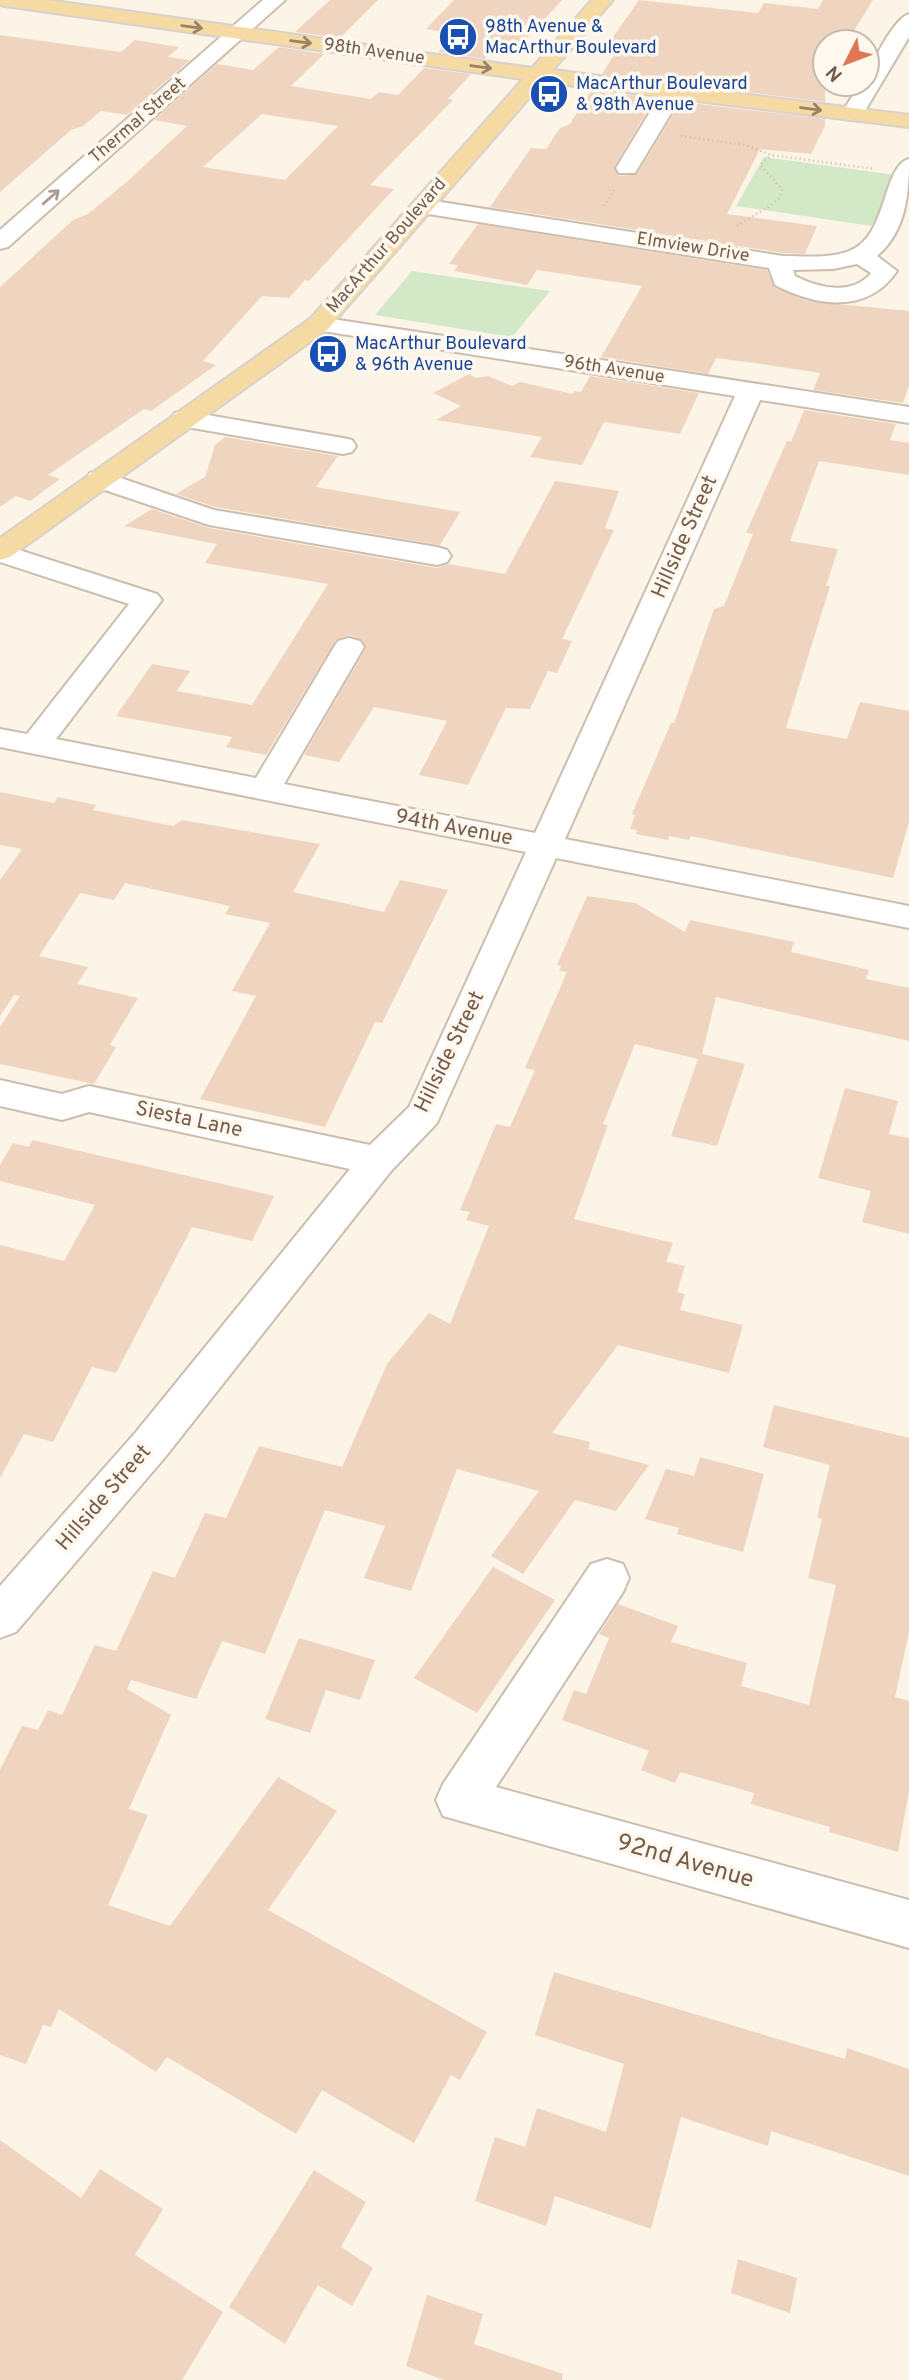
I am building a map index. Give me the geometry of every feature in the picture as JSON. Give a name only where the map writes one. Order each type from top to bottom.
[{"type":"main road","name":"98th Avenue","points":[[5,0],[246,26],[856,106],[909,121]]},
{"type":"main road","name":"98th Avenue","points":[[119,0],[246,26]]},
{"type":"main road","name":"MacArthur Boulevard","points":[[0,552],[319,324],[603,0]]},
{"type":"main road","name":"98th Avenue","points":[[547,67],[673,92],[856,106],[909,104]]},
{"type":"street","name":"Thermal Street","points":[[0,242],[275,0]]},
{"type":"street","points":[[856,106],[909,20]]},
{"type":"street","points":[[627,168],[673,92]]},
{"type":"street","points":[[779,262],[784,280],[796,288],[823,294],[855,294],[880,283],[885,271],[859,256],[878,242],[908,170]]},
{"type":"street","name":"Elmview Drive","points":[[422,206],[779,262],[827,262],[859,256]]},
{"type":"street","name":"96th Avenue","points":[[319,324],[909,415]]},
{"type":"street","name":"Hillside Street","points":[[0,1618],[151,1444],[378,1161],[424,1114],[750,392]]},
{"type":"street","points":[[184,419],[343,446]]},
{"type":"street","points":[[100,479],[209,517],[437,556]]},
{"type":"street","points":[[0,552],[147,600],[35,745]]},
{"type":"street","points":[[264,790],[290,753],[321,692],[349,647]]},
{"type":"street","name":"94th Avenue","points":[[0,738],[909,917]]},
{"type":"street","name":"Siesta Lane","points":[[0,1093],[62,1107],[89,1099],[378,1161]]},
{"type":"street","name":"92nd Avenue","points":[[607,1578],[460,1800],[909,1924]]},
{"type":"path","points":[[649,132],[746,145],[771,155],[908,170]]},
{"type":"path","points":[[703,250],[712,234],[727,233],[779,198],[782,189],[760,165],[771,155]]},
{"type":"path","points":[[590,231],[627,168]]},
{"type":"green space","points":[[764,157],[896,175],[872,226],[736,206]]},
{"type":"green space","points":[[412,271],[550,291],[512,337],[375,315]]},
{"type":"building","points":[[330,0],[378,0],[340,38],[295,32]]},
{"type":"building","points":[[454,0],[562,0],[523,43],[502,40],[485,59],[438,52],[456,34],[426,29]]},
{"type":"building","points":[[639,0],[758,13],[764,3],[818,9],[823,0],[873,0],[856,28],[811,28],[811,98],[825,98],[825,102],[602,74],[614,55],[602,53]]},
{"type":"building","points":[[0,35],[121,52],[135,40],[179,47],[168,57],[190,60],[127,115],[101,111],[83,126],[71,130],[0,192]]},
{"type":"building","points":[[279,47],[324,54],[291,86],[371,99],[379,92],[398,95],[424,68],[471,74],[448,99],[453,100],[370,185],[394,189],[309,281],[305,280],[289,298],[262,296],[203,361],[216,365],[151,411],[144,409],[48,475],[60,479],[30,501],[16,496],[0,507],[0,287],[73,220],[88,214],[187,126],[154,120],[217,64],[253,70]],"holes":[[[262,114],[338,126],[285,180],[203,167]]]},
{"type":"building","points":[[591,91],[655,98],[614,167],[619,176],[637,174],[681,102],[825,119],[825,126],[811,154],[760,149],[727,214],[817,226],[805,254],[783,253],[490,207],[531,148],[546,149],[560,128],[570,124]]},
{"type":"building","points":[[478,224],[767,270],[774,287],[807,301],[909,311],[909,386],[903,403],[813,390],[820,373],[762,364],[716,358],[708,374],[601,357],[642,286],[537,270],[527,285],[454,271],[458,265],[449,264]]},
{"type":"building","points":[[469,374],[476,378],[488,376],[512,386],[520,382],[573,394],[574,391],[581,392],[590,376],[699,393],[680,434],[604,422],[582,465],[530,457],[542,437],[436,420],[461,406],[433,393]]},
{"type":"building","points":[[804,410],[896,424],[890,440],[909,443],[909,475],[819,461],[790,541],[838,549],[826,586],[830,586],[786,728],[847,739],[860,702],[909,711],[909,822],[893,878],[691,836],[689,840],[669,836],[668,840],[636,834],[637,830],[630,829],[635,815],[632,814],[671,723],[674,723],[714,609],[724,606],[753,534],[746,533],[787,441],[791,442]]},
{"type":"building","points":[[225,437],[338,456],[316,487],[460,512],[440,545],[215,507],[176,494],[205,477],[215,445]]},
{"type":"building","points":[[555,481],[619,491],[605,528],[614,530],[562,639],[572,641],[557,673],[548,671],[530,709],[506,708],[468,785],[419,775],[447,721],[374,707],[339,762],[304,755],[366,648],[362,640],[350,635],[336,640],[266,755],[226,747],[232,737],[116,716],[152,664],[190,671],[177,691],[252,705],[328,584],[205,563],[217,544],[124,526],[152,509],[209,528],[437,568],[449,564],[505,574]]},
{"type":"building","points":[[0,792],[54,803],[58,797],[96,805],[93,810],[173,826],[182,820],[320,844],[293,892],[384,912],[400,880],[448,890],[382,1023],[375,1022],[325,1127],[200,1099],[256,996],[232,991],[270,923],[225,914],[230,906],[125,883],[114,900],[80,893],[39,956],[88,967],[77,984],[138,998],[110,1045],[116,1047],[94,1084],[0,1064],[0,1027],[20,996],[14,995],[0,1016],[0,880],[22,849],[0,845]]},
{"type":"building","points":[[587,896],[635,903],[685,932],[690,920],[794,942],[791,952],[869,970],[866,979],[909,988],[909,1041],[716,997],[702,1054],[745,1064],[717,1146],[671,1136],[698,1059],[635,1044],[603,1124],[608,1125],[574,1219],[673,1243],[666,1262],[685,1266],[677,1292],[685,1294],[680,1310],[743,1325],[729,1373],[618,1345],[552,1433],[590,1442],[588,1449],[649,1465],[616,1511],[575,1500],[523,1574],[491,1556],[539,1491],[457,1469],[411,1591],[364,1578],[385,1526],[325,1510],[265,1654],[222,1641],[196,1699],[131,1680],[127,1689],[171,1715],[129,1809],[148,1815],[108,1905],[170,1926],[278,1777],[337,1811],[268,1910],[487,2032],[460,2080],[451,2075],[414,2143],[322,2090],[296,2134],[167,2057],[156,2072],[59,2009],[51,2027],[43,2025],[26,2064],[0,2055],[0,1770],[22,1726],[38,1730],[48,1710],[62,1715],[95,1645],[116,1651],[153,1571],[175,1578],[205,1513],[226,1518],[259,1446],[342,1467],[387,1364],[429,1313],[450,1324],[489,1226],[466,1220],[470,1212],[460,1210],[496,1124],[510,1127],[535,1070],[525,1068],[567,972],[559,971],[561,966],[557,965]]},
{"type":"building","points":[[845,1088],[898,1101],[889,1134],[909,1138],[909,1234],[862,1222],[871,1191],[818,1178]]},
{"type":"building","points":[[32,1140],[274,1196],[252,1241],[192,1227],[116,1373],[92,1367],[53,1442],[24,1434],[0,1478],[0,1245],[64,1261],[95,1205],[0,1181],[0,1165],[13,1143],[29,1147]]},
{"type":"building","points":[[774,1405],[909,1438],[909,1632],[895,1697],[909,1701],[909,1791],[898,1852],[829,1832],[830,1827],[751,1804],[754,1793],[680,1772],[675,1783],[641,1770],[649,1751],[562,1720],[574,1690],[586,1694],[609,1638],[599,1634],[618,1604],[678,1626],[671,1642],[747,1663],[741,1686],[809,1705],[836,1585],[808,1578],[822,1519],[817,1517],[830,1465],[763,1447]]},
{"type":"building","points":[[700,1457],[764,1474],[743,1552],[677,1534],[679,1528],[645,1519],[666,1469],[694,1476]]},
{"type":"building","points":[[493,1567],[555,1600],[477,1713],[414,1678]]},
{"type":"building","points":[[299,1638],[375,1660],[360,1700],[326,1690],[310,1733],[265,1719]]},
{"type":"building","points":[[554,1972],[845,2059],[847,2048],[909,2069],[909,2176],[771,2131],[768,2146],[681,2117],[651,2229],[555,2196],[546,2226],[475,2201],[495,2137],[525,2147],[537,2108],[606,2132],[624,2064],[535,2035]]},
{"type":"building","points":[[0,2140],[81,2198],[100,2169],[163,2209],[135,2255],[223,2312],[182,2380],[0,2380]]},
{"type":"building","points":[[314,2170],[366,2202],[341,2247],[373,2268],[352,2306],[318,2285],[285,2344],[229,2307]]},
{"type":"building","points":[[738,2259],[797,2278],[790,2313],[731,2293]]},
{"type":"building","points":[[427,2295],[483,2314],[474,2344],[563,2374],[562,2380],[444,2380],[406,2366]]},
{"type":"place","name":"98th Avenue & MacArthur Boulevard","points":[[458,37]]},
{"type":"place","name":"MacArthur Boulevard & 98th Avenue","points":[[549,94]]},
{"type":"place","name":"MacArthur Boulevard & 96th Avenue","points":[[328,354]]}]
